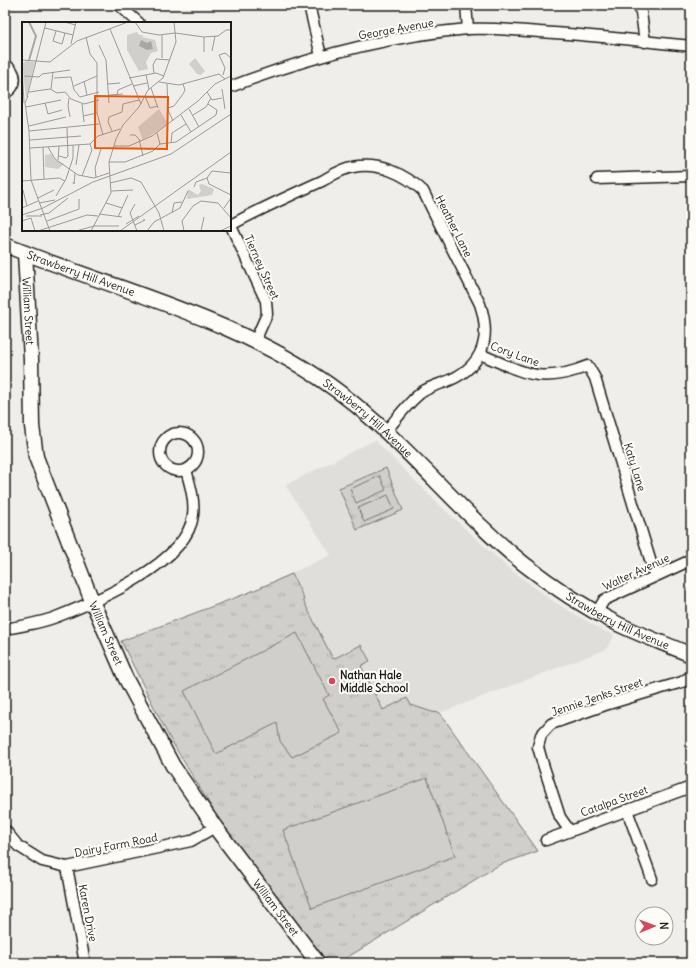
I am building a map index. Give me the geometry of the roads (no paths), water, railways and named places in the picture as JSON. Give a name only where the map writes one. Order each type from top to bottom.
[{"type":"main road","name":"Strawberry Hill Avenue","points":[[5,245],[193,314],[255,341],[307,371],[340,393],[385,432],[454,500],[522,562],[553,586],[616,623],[691,655]]},
{"type":"main road","name":"William Street","points":[[25,253],[31,359],[32,426],[36,457],[92,601],[118,661],[173,766],[215,828],[318,963]]},
{"type":"street","points":[[119,5],[138,22]]},
{"type":"street","points":[[309,5],[321,56]]},
{"type":"street","points":[[466,5],[468,29]]},
{"type":"street","points":[[640,5],[645,42]]},
{"type":"street","name":"George Avenue","points":[[231,87],[276,69],[321,56],[384,41],[468,29],[572,34],[691,46]]},
{"type":"street","points":[[5,65],[12,70],[16,78],[13,86],[5,93]]},
{"type":"street","name":"Heather Lane","points":[[231,225],[352,167],[372,166],[392,171],[410,179],[423,191],[480,304],[485,320],[485,337],[480,354],[475,362],[460,375],[421,393],[385,432]]},
{"type":"street","points":[[596,178],[691,176]]},
{"type":"street","name":"Tierney Street","points":[[231,227],[266,301],[266,320],[255,341]]},
{"type":"street","name":"Cory Lane","points":[[480,354],[516,370],[544,377],[565,374],[588,366]]},
{"type":"street","name":"Katy Lane","points":[[588,366],[595,378],[655,576]]},
{"type":"street","points":[[5,629],[55,617],[128,585],[176,550],[185,538],[194,516],[191,487],[186,470]]},
{"type":"street","name":"Walter Avenue","points":[[597,612],[604,600],[691,560]]},
{"type":"street","name":"Jennie Jenks Street","points":[[569,830],[560,818],[542,761],[538,746],[541,735],[551,724],[605,705],[682,682],[691,676]]},
{"type":"street","name":"Catalpa Street","points":[[546,840],[569,830],[691,787]]},
{"type":"street","points":[[627,810],[652,879]]},
{"type":"street","name":"Dairy Farm Road","points":[[5,830],[18,846],[42,861],[67,867],[191,841],[215,828]]},
{"type":"street","name":"Karen Drive","points":[[67,867],[85,963]]},
{"type":"place","name":"Nathan Hale Middle School","points":[[332,681]]}]
